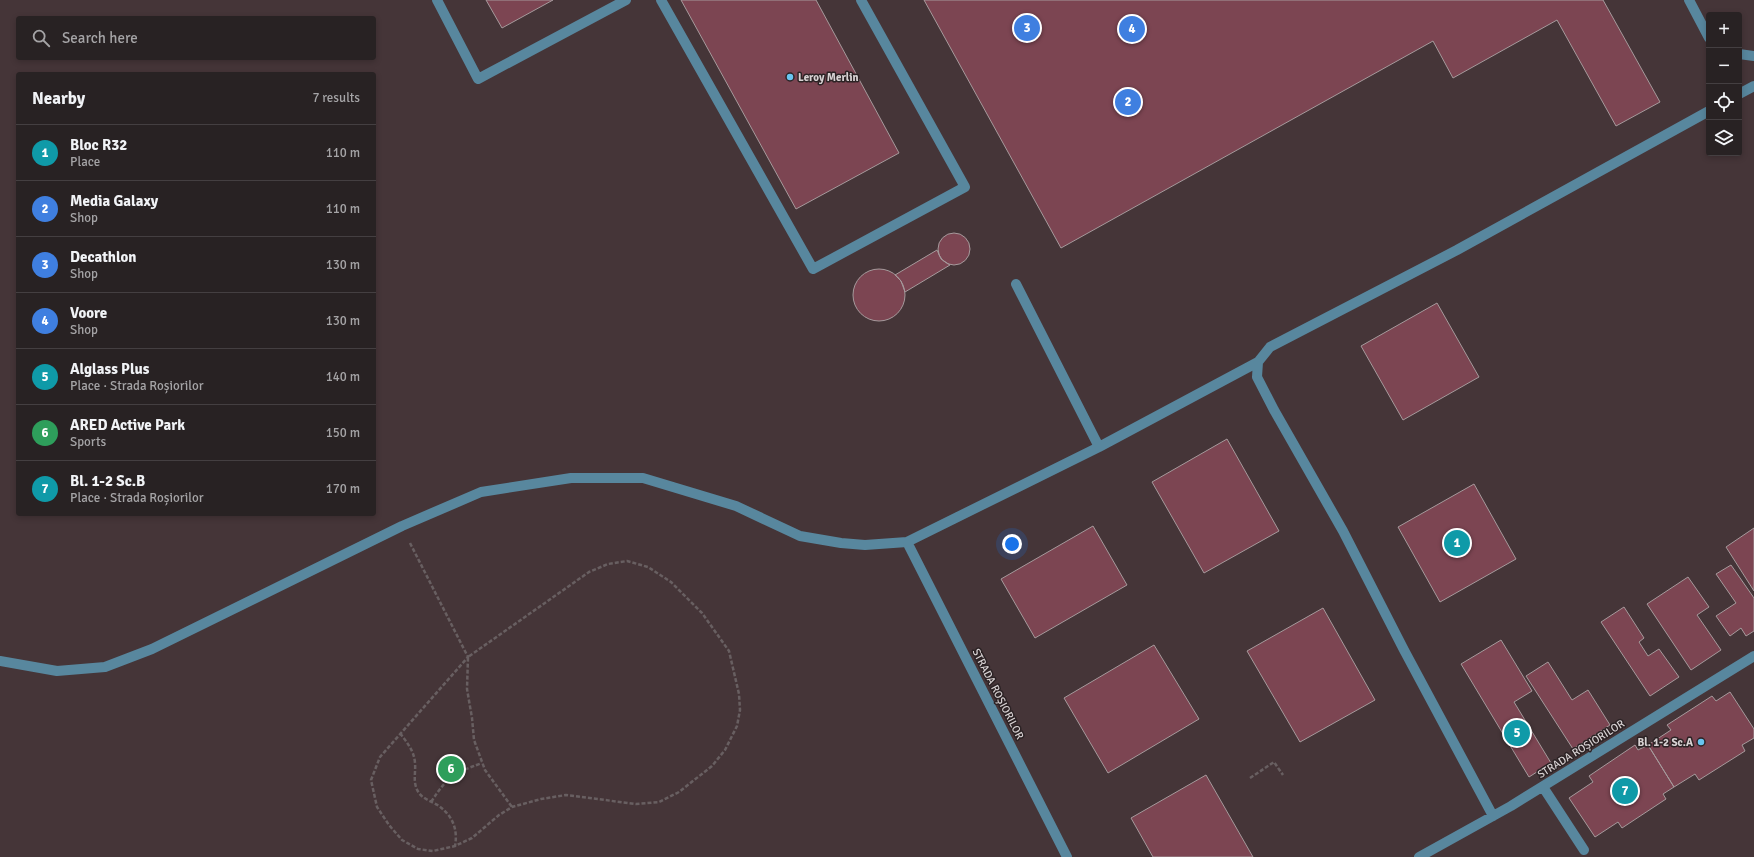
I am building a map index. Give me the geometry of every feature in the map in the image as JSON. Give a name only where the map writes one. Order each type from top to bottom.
[{"type":"street","points":[[436,0],[478,79],[626,0]]},
{"type":"street","points":[[661,0],[813,269],[965,187],[861,0]]},
{"type":"street","points":[[1689,0],[1706,32]]},
{"type":"street","points":[[1742,54],[1754,56]]},
{"type":"street","points":[[1742,92],[1754,86]]},
{"type":"street","points":[[0,661],[57,671],[105,667],[152,649],[402,526],[481,492],[571,478],[643,478],[736,506],[800,536],[865,545],[907,542],[1099,447],[1258,362],[1270,347],[1457,250],[1706,113]]},
{"type":"street","points":[[1016,284],[1099,447]]},
{"type":"street","points":[[1258,362],[1258,377],[1274,410],[1343,531],[1404,650],[1493,816]]},
{"type":"street","name":"STRADA ROȘIORILOR","points":[[907,542],[1067,857]]},
{"type":"street","name":"STRADA ROȘIORILOR","points":[[1419,857],[1493,816],[1754,656]]},
{"type":"street","points":[[1543,786],[1584,850]]},
{"type":"path","points":[[402,526],[468,657],[467,690],[474,740],[485,770],[512,807]]},
{"type":"path","points":[[626,561],[648,567],[671,582],[702,613],[730,651],[739,694],[740,710],[737,726],[725,750],[712,766],[679,792],[659,802],[636,804],[566,795],[541,799],[512,807],[499,815],[472,838],[455,846],[433,851],[418,850],[402,840],[389,826],[377,807],[371,780],[380,757],[468,657],[589,572],[608,564],[626,561]]},
{"type":"path","points":[[400,733],[411,748],[415,763],[414,778],[419,794],[444,811],[455,825],[457,835],[455,846]]},
{"type":"path","points":[[431,802],[446,780],[457,772],[482,762]]},
{"type":"path","points":[[1250,778],[1274,762],[1283,775]]},
{"type":"shaded area","points":[[0,0],[1754,0],[1754,857],[0,857]]},
{"type":"building","points":[[486,0],[553,0],[502,28]]},
{"type":"building","name":"Leroy Merlin","points":[[681,0],[816,0],[899,153],[796,209]]},
{"type":"building","points":[[924,0],[1603,0],[1660,102],[1616,126],[1557,20],[1453,78],[1433,41],[1061,248]]},
{"type":"building","points":[[951,233],[957,233],[967,240],[970,249],[969,255],[963,262],[957,265],[951,265],[941,258],[938,252],[938,246],[945,236]]},
{"type":"building","points":[[937,250],[941,259],[950,265],[905,292],[901,281],[895,275]]},
{"type":"building","points":[[879,269],[889,271],[897,277],[903,285],[905,295],[903,305],[897,313],[889,319],[879,321],[869,319],[861,313],[855,305],[853,295],[855,285],[861,277],[869,271]]},
{"type":"building","points":[[1437,303],[1479,377],[1403,420],[1361,346]]},
{"type":"building","points":[[1227,439],[1279,531],[1204,573],[1152,482]]},
{"type":"building","points":[[1474,484],[1516,559],[1440,602],[1398,527]]},
{"type":"building","points":[[1093,526],[1127,585],[1035,638],[1001,579]]},
{"type":"building","points":[[1754,528],[1754,591],[1726,547]]},
{"type":"building","points":[[1731,565],[1754,598],[1754,631],[1746,636],[1741,628],[1730,636],[1716,616],[1736,603],[1716,574]]},
{"type":"building","points":[[1688,577],[1709,607],[1697,615],[1721,650],[1691,670],[1647,604]]},
{"type":"building","points":[[1624,607],[1644,638],[1639,642],[1648,656],[1659,649],[1679,677],[1650,696],[1601,622]]},
{"type":"building","points":[[1323,608],[1375,700],[1300,742],[1247,651]]},
{"type":"building","points":[[1501,640],[1532,691],[1514,702],[1551,763],[1529,777],[1461,664]]},
{"type":"building","points":[[1154,645],[1199,719],[1108,773],[1064,698]]},
{"type":"building","points":[[1548,662],[1572,700],[1588,690],[1610,725],[1573,749],[1526,676]]},
{"type":"building","name":"Bl. 1-2 Sc.A","points":[[1730,692],[1754,729],[1754,738],[1742,745],[1745,751],[1699,780],[1695,774],[1674,787],[1648,745],[1671,730],[1667,725],[1712,696],[1716,701]]},
{"type":"building","points":[[1635,745],[1638,750],[1648,745],[1674,787],[1663,794],[1666,799],[1622,828],[1618,822],[1595,837],[1569,798],[1593,782],[1589,776]]},
{"type":"building","points":[[1206,775],[1253,857],[1153,857],[1131,818]]},
{"type":"place","name":"Decathlon","points":[[1027,28]]},
{"type":"place","name":"Voore","points":[[1132,29]]},
{"type":"place","name":"Leroy Merlin","points":[[790,77]]},
{"type":"place","name":"Media Galaxy","points":[[1128,102]]},
{"type":"place","name":"Bloc R32","points":[[1457,543]]},
{"type":"place","name":"Alglass Plus","points":[[1517,733]]},
{"type":"place","name":"Bl. 1-2 Sc.A","points":[[1701,742]]},
{"type":"place","name":"ARED Active Park","points":[[451,769]]},
{"type":"place","name":"Bl. 1-2 Sc.B","points":[[1625,791]]}]
